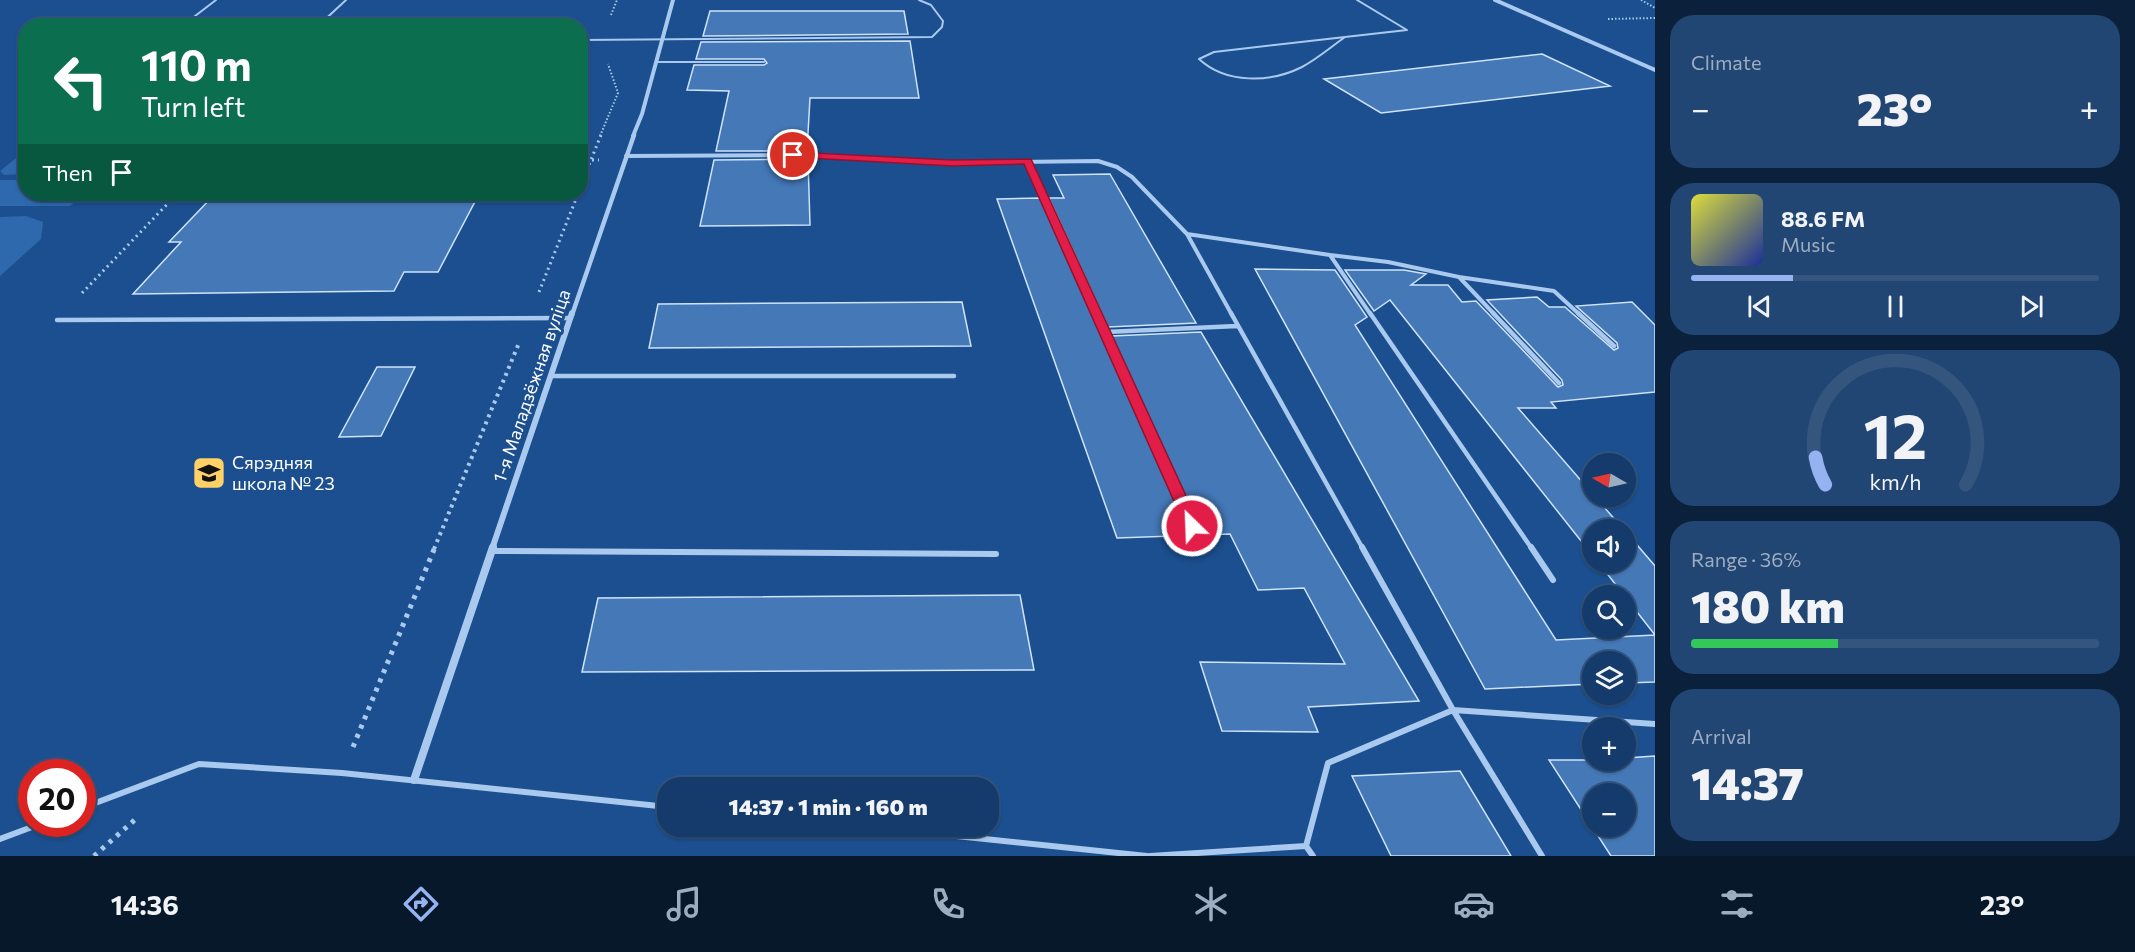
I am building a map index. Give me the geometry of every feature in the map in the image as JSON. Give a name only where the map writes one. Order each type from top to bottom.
[{"type":"street","name":"1-я Маладзёжная вуліца","points":[[414,780],[642,114],[673,0]]},
{"type":"street","points":[[1495,0],[1655,70]]},
{"type":"lane","points":[[192,18],[216,0]]},
{"type":"lane","points":[[327,18],[346,0]]},
{"type":"lane","points":[[588,40],[932,37],[942,27],[943,21],[931,6],[919,0]]},
{"type":"lane","points":[[1345,37],[1299,69],[1273,76],[1235,76],[1207,68],[1199,59],[1214,52],[1345,37],[1407,30],[1357,0]]},
{"type":"lane","points":[[656,63],[764,62]]},
{"type":"lane","points":[[626,156],[816,155],[952,163],[1098,161],[1117,167],[1132,177],[1186,234],[1453,710],[1542,856]]},
{"type":"lane","points":[[1028,161],[1192,526]]},
{"type":"lane","points":[[1186,234],[1389,262],[1459,277],[1554,291],[1614,346]]},
{"type":"lane","points":[[1330,255],[1553,580]]},
{"type":"lane","points":[[1459,277],[1559,383]]},
{"type":"lane","points":[[57,320],[571,318]]},
{"type":"lane","points":[[1106,332],[1238,326]]},
{"type":"lane","points":[[551,376],[954,376]]},
{"type":"lane","points":[[491,551],[996,554]]},
{"type":"lane","points":[[1305,846],[1328,763],[1453,710],[1655,724]]},
{"type":"lane","points":[[96,803],[199,765],[342,773],[657,806]]},
{"type":"lane","points":[[0,839],[18,832]]},
{"type":"lane","points":[[967,837],[1149,856],[1305,846]]},
{"type":"lane","points":[[1305,846],[1313,856]]},
{"type":"path","points":[[588,167],[618,93],[601,40],[617,0]]},
{"type":"path","points":[[1641,0],[1655,8]]},
{"type":"path","points":[[1598,20],[1655,18]]},
{"type":"path","points":[[57,320],[170,201]]},
{"type":"path","points":[[342,773],[575,201]]},
{"type":"shaded area","points":[[18,157],[18,174],[4,175],[0,171]]},
{"type":"shaded area","points":[[0,180],[18,180],[18,201],[76,201],[70,206],[0,206]]},
{"type":"shaded area","points":[[26,216],[43,222],[41,239],[0,276],[0,217]]},
{"type":"building","points":[[710,11],[904,11],[908,34],[703,36]]},
{"type":"building","points":[[910,41],[919,98],[810,98],[807,151],[716,151],[729,91],[687,90],[694,65],[764,65],[767,63],[764,59],[696,59],[701,42]]},
{"type":"building","points":[[1542,54],[1610,86],[1381,113],[1324,79]]},
{"type":"building","points":[[808,159],[810,225],[700,226],[714,160]]},
{"type":"building","points":[[1110,174],[1196,323],[1108,327],[1049,198],[1064,198],[1053,175]]},
{"type":"building","points":[[1040,198],[1189,528],[1195,530],[1197,524],[1112,336],[1201,332],[1419,701],[1308,707],[1318,732],[1222,731],[1200,662],[1345,664],[1304,588],[1258,590],[1230,534],[1117,538],[997,199]]},
{"type":"building","points":[[208,201],[475,201],[438,272],[404,272],[394,291],[133,294],[181,242],[169,242]]},
{"type":"building","points":[[1255,269],[1335,270],[1367,317],[1355,325],[1556,640],[1636,639],[1636,636],[1655,635],[1655,682],[1636,683],[1636,651],[1582,651],[1582,685],[1485,689]]},
{"type":"building","points":[[1345,270],[1404,270],[1426,274],[1411,285],[1448,285],[1462,302],[1476,301],[1558,387],[1563,385],[1562,380],[1487,300],[1537,297],[1549,307],[1565,307],[1614,350],[1618,348],[1617,343],[1576,306],[1632,302],[1655,325],[1655,392],[1551,402],[1556,408],[1518,408],[1582,482],[1582,507],[1604,507],[1614,519],[1582,519],[1582,542],[1390,300],[1374,311]]},
{"type":"building","points":[[962,302],[971,346],[649,348],[658,304]]},
{"type":"building","points":[[377,367],[415,367],[381,436],[339,437]]},
{"type":"building","points":[[1636,544],[1655,566],[1655,635],[1636,611],[1636,585],[1616,585],[1607,573],[1636,573]]},
{"type":"building","points":[[1020,595],[1034,670],[582,672],[598,598]]},
{"type":"building","points":[[1655,756],[1655,856],[1611,856],[1599,837],[1636,837],[1636,783],[1582,783],[1582,811],[1549,760],[1582,760],[1582,771],[1636,771],[1636,757]]},
{"type":"building","points":[[1460,771],[1511,856],[1391,856],[1352,776]]},
{"type":"place","name":"Сярэдняя школа № 23","points":[[209,473]]},
{"type":"route","points":[[793,155],[952,163],[1028,161],[1192,526]]}]
